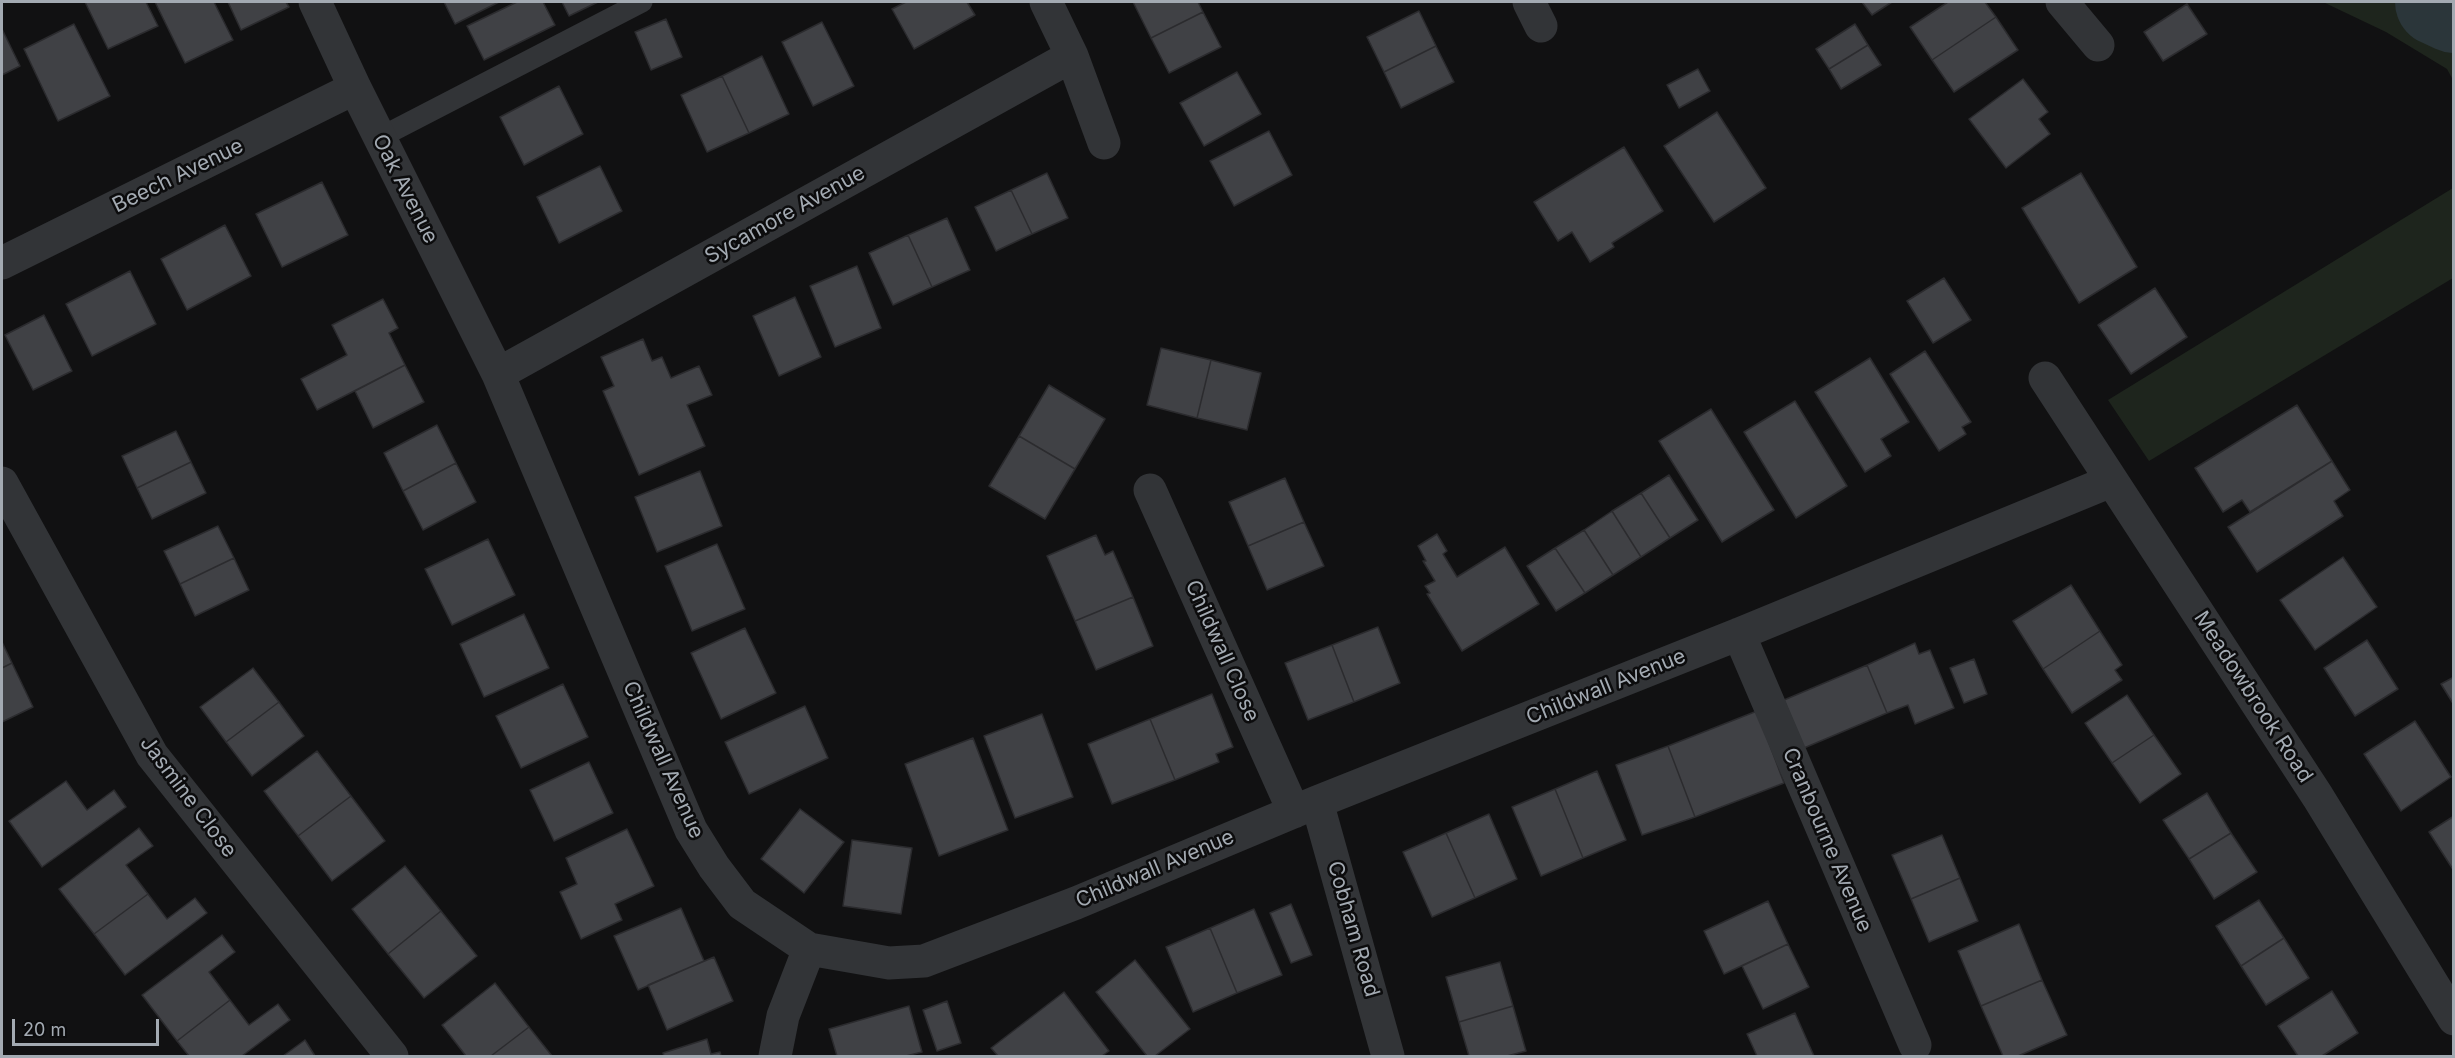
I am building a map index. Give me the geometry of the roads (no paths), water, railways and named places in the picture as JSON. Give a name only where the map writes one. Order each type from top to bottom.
[{"type":"street","name":"Oak Avenue","points":[[315,2],[355,88],[498,374]]},
{"type":"street","points":[[1046,2],[1072,56],[1104,143]]},
{"type":"street","points":[[2062,2],[2098,45]]},
{"type":"street","name":"Sycamore Avenue","points":[[498,374],[1072,56]]},
{"type":"street","name":"Beech Avenue","points":[[2,263],[355,88]]},
{"type":"street","name":"Childwall Avenue","points":[[498,374],[691,831],[714,867],[742,904],[809,949],[889,963],[924,962],[1076,903],[1306,807],[1739,634],[2111,481]]},
{"type":"street","name":"Meadowbrook Road","points":[[2045,378],[2318,797],[2454,1019]]},
{"type":"street","name":"Jasmine Close","points":[[2,483],[152,755],[393,1056]]},
{"type":"street","name":"Childwall Close","points":[[1150,490],[1306,807]]},
{"type":"street","name":"Cranbourne Avenue","points":[[1739,634],[1915,1045]]},
{"type":"street","name":"Cobham Road","points":[[1306,807],[1388,1056]]},
{"type":"street","points":[[775,1056],[783,1016],[809,949]]},
{"type":"lane","points":[[380,138],[642,2]]},
{"type":"waterway","points":[[2439,2],[2454,9]]}]
